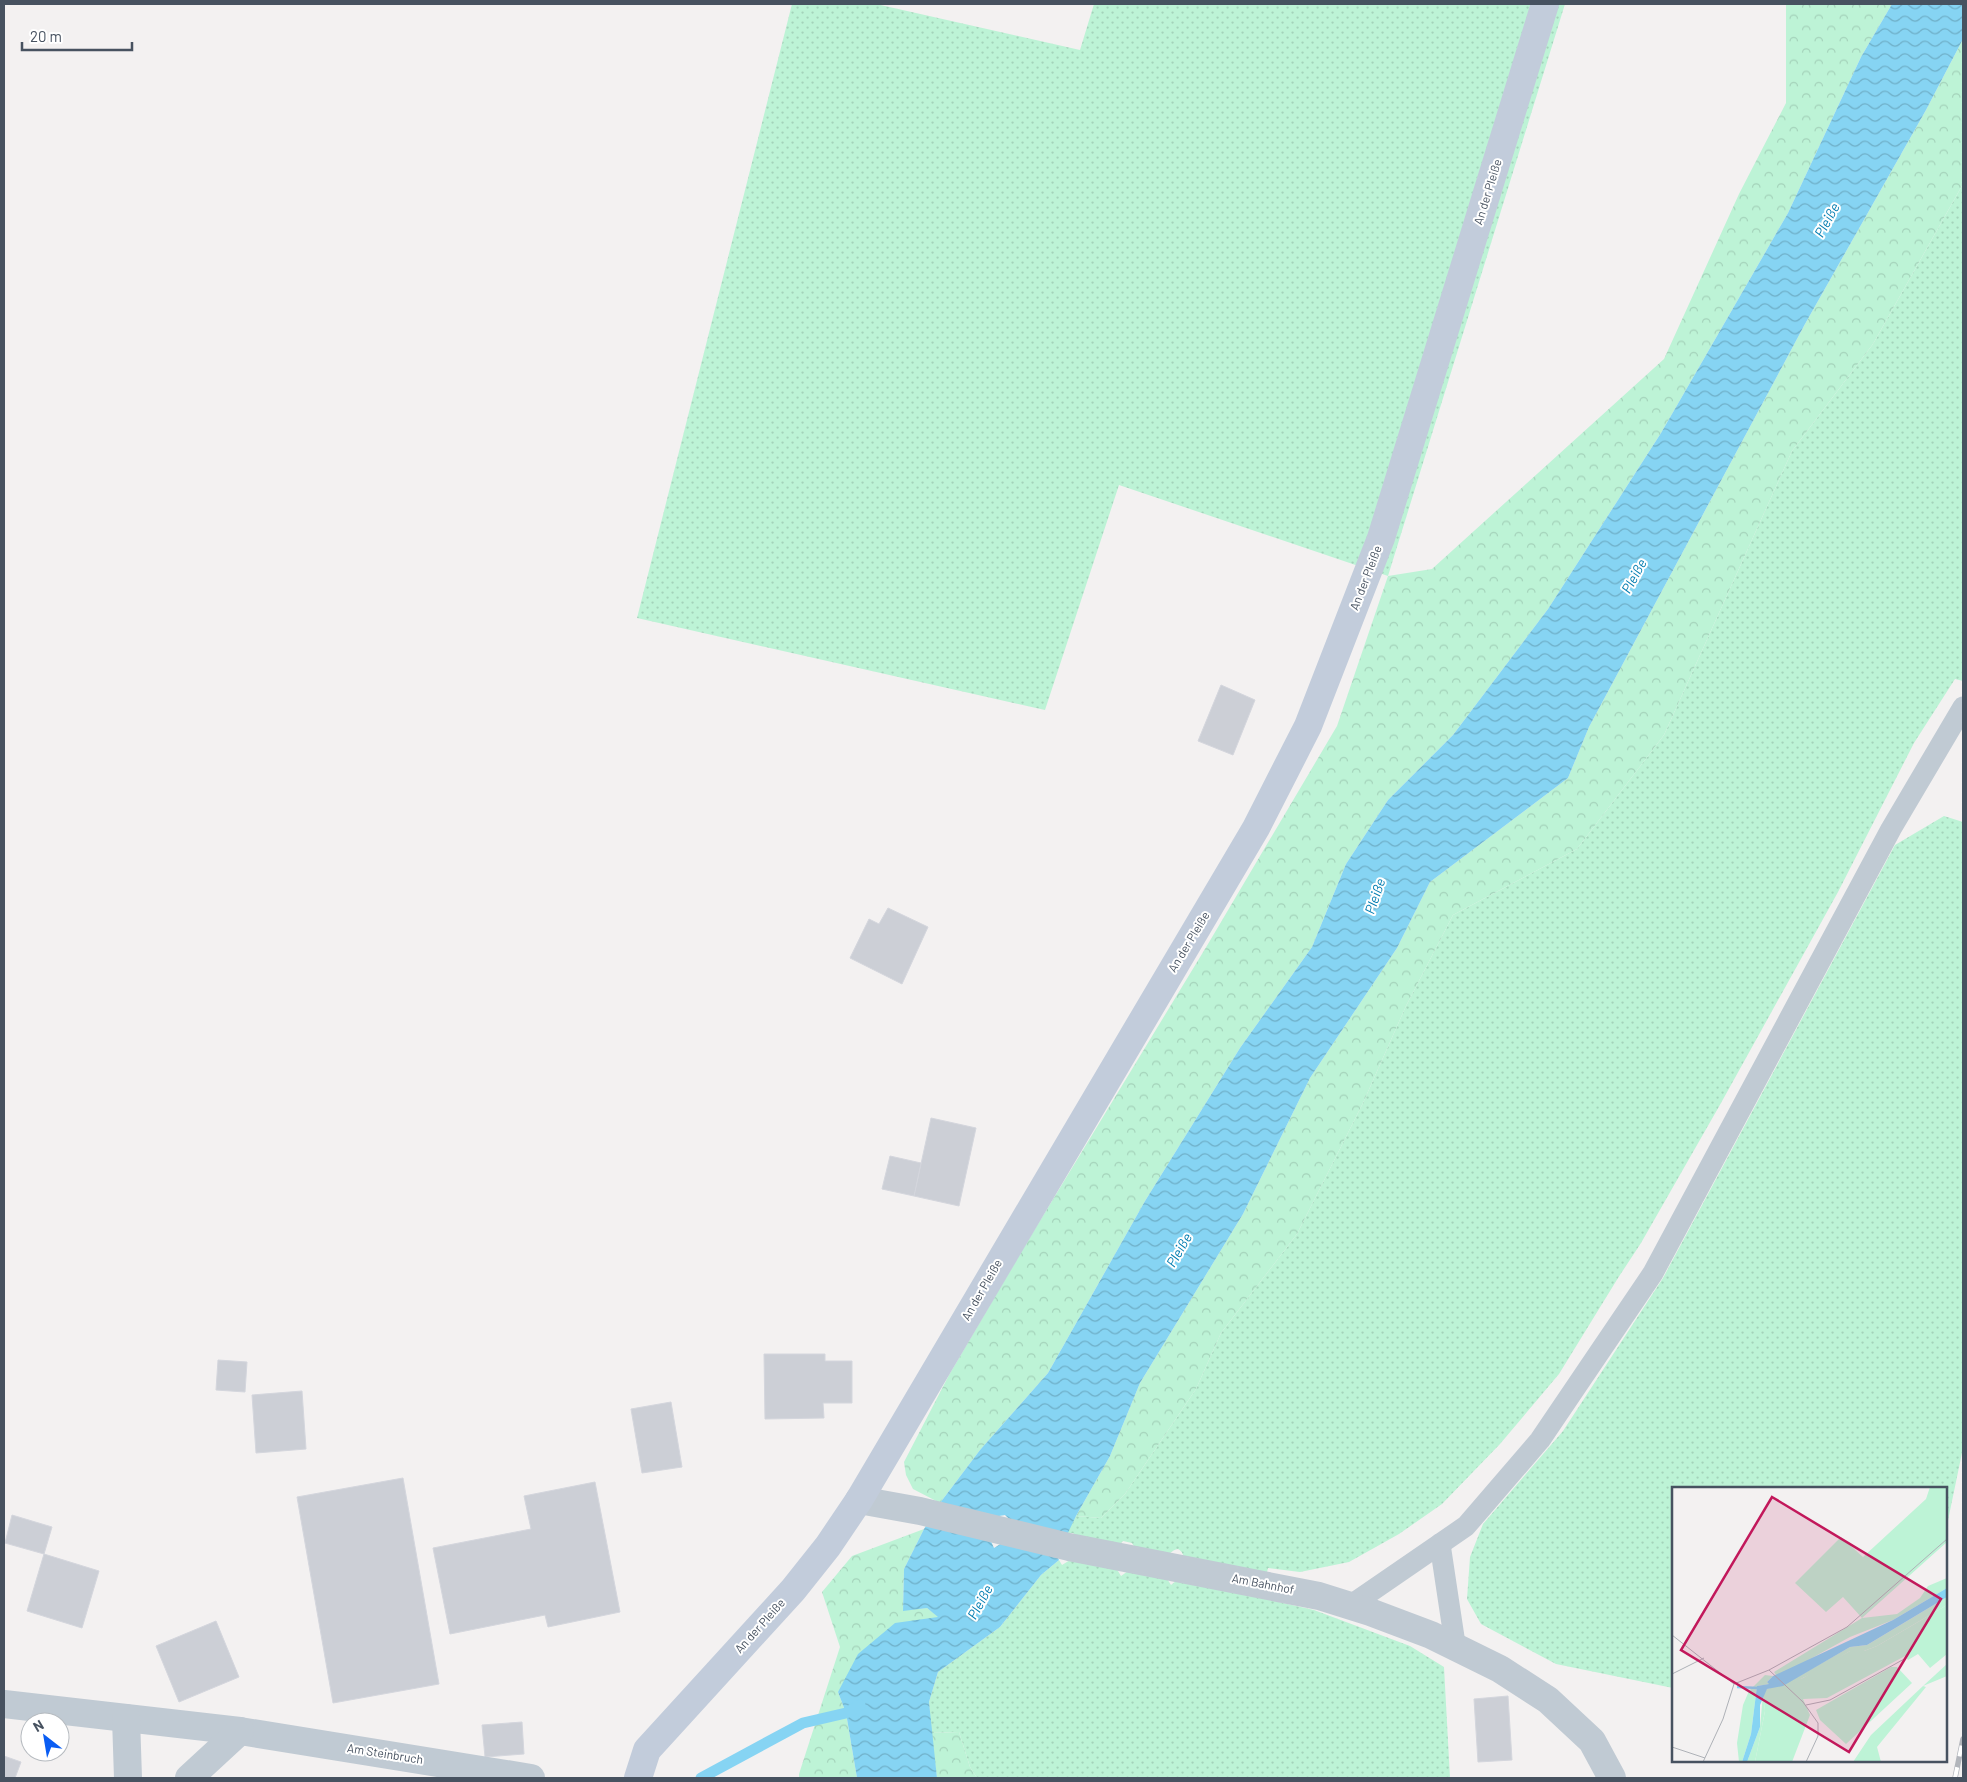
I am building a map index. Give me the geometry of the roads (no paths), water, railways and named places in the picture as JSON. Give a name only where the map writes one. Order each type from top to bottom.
[{"type":"street","name":"An der Pleiße","points":[[638,1778],[647,1750],[792,1590],[828,1546],[859,1500],[1256,828],[1308,726],[1381,538],[1545,4]]},
{"type":"street","name":"Am Bahnhof","points":[[859,1500],[920,1511],[1069,1548],[1320,1596],[1431,1635],[1500,1669],[1548,1700],[1592,1741],[1612,1778]]},
{"type":"street","name":"Am Steinbruch","points":[[4,1704],[240,1730],[531,1778]]},
{"type":"street","points":[[126,1718],[128,1778]]},
{"type":"street","points":[[189,1778],[240,1730]]},
{"type":"lane","points":[[1352,1607],[1357,1601],[1466,1526],[1540,1440],[1653,1273],[1891,829],[1963,707]]},
{"type":"lane","points":[[1440,1544],[1454,1637],[1452,1646]]},
{"type":"water","name":"Pleiße","points":[[1892,4],[1963,4],[1963,39],[1926,110],[1805,324],[1589,727],[1568,778],[1430,882],[1397,948],[1310,1078],[1243,1214],[1140,1383],[1110,1456],[1076,1516],[1057,1556],[1059,1560],[1041,1575],[1000,1627],[938,1672],[929,1702],[937,1778],[857,1778],[846,1713],[838,1692],[858,1654],[895,1623],[938,1617],[927,1608],[903,1611],[904,1569],[924,1529],[940,1503],[980,1450],[1048,1373],[1145,1201],[1240,1048],[1312,947],[1346,864],[1388,800],[1453,735],[1548,609],[1661,433],[1788,213],[1861,57]],"holes":[[[1005,1515],[1009,1519],[1002,1543],[994,1548],[990,1539],[996,1519],[999,1516]]]},
{"type":"waterway","points":[[701,1778],[803,1723],[846,1713],[860,1705]]},
{"type":"railway","points":[[1955,1778],[1963,1739]]}]
